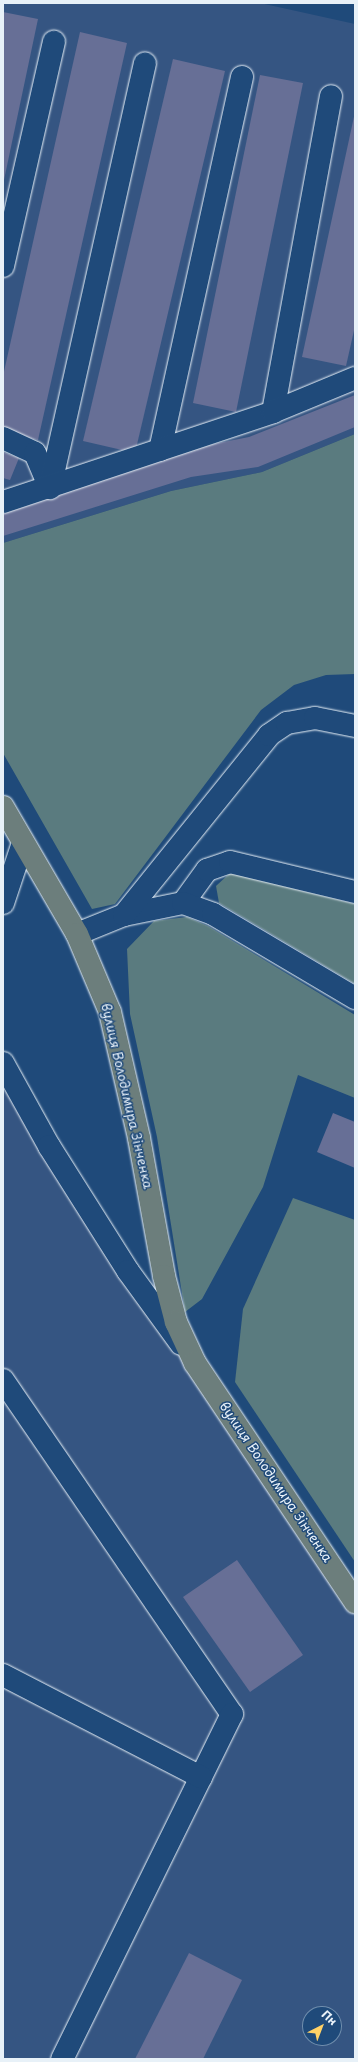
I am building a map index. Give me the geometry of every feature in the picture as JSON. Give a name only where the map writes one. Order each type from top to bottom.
[{"type":"main road","name":"вулиця Володимира Зінченка","points":[[3,807],[77,934],[110,1012],[139,1138],[164,1276],[176,1322],[195,1363],[355,1602]]},
{"type":"street","points":[[3,266],[54,42]]},
{"type":"street","points":[[50,488],[145,63]]},
{"type":"street","points":[[160,450],[242,77]]},
{"type":"street","points":[[273,412],[331,96]]},
{"type":"street","points":[[3,502],[50,488],[273,412],[355,378]]},
{"type":"street","points":[[3,438],[35,452],[50,488]]},
{"type":"street","points":[[124,915],[269,735],[287,723],[315,718],[355,726]]},
{"type":"street","points":[[3,903],[23,843]]},
{"type":"street","points":[[183,903],[207,870],[230,862],[355,892]]},
{"type":"street","points":[[77,934],[124,915],[183,903],[213,914],[355,998]]},
{"type":"street","name":"вулиця Володимира Зінченка","points":[[3,1063],[49,1146],[128,1271],[195,1363]]},
{"type":"street","points":[[3,1380],[232,1714],[62,2059]]},
{"type":"street","points":[[3,1676],[201,1777]]},
{"type":"shaded area","points":[[3,3],[260,3],[355,24],[355,434],[262,472],[171,491],[3,543]]},
{"type":"shaded area","points":[[3,1063],[355,1602],[355,2059],[3,2059]]},
{"type":"green space","points":[[355,434],[355,674],[326,675],[294,685],[261,710],[115,904],[92,909],[3,753],[3,543],[171,491],[262,472]]},
{"type":"green space","points":[[230,873],[355,904],[355,984],[219,903],[216,886]]},
{"type":"green space","points":[[187,917],[208,926],[355,1015],[355,1098],[298,1075],[263,1187],[202,1299],[185,1312],[157,1137],[130,1014],[127,949],[154,921]]},
{"type":"green space","points":[[293,1198],[355,1220],[355,1562],[235,1382],[243,1309]]},
{"type":"building","points":[[3,12],[38,19],[4,180],[3,180]]},
{"type":"building","points":[[80,32],[127,43],[38,440],[3,432],[3,376]]},
{"type":"building","points":[[173,59],[225,71],[135,453],[83,441]]},
{"type":"building","points":[[260,75],[303,83],[236,412],[193,403]]},
{"type":"building","points":[[355,112],[355,326],[346,366],[302,357]]},
{"type":"building","points":[[355,395],[355,427],[258,467],[191,477],[3,536],[3,507],[178,451],[249,437]]},
{"type":"building","points":[[3,452],[19,458],[10,480],[3,478]]},
{"type":"building","points":[[333,1113],[355,1122],[355,1168],[317,1152]]},
{"type":"building","points":[[237,1560],[303,1655],[250,1692],[183,1597]]},
{"type":"building","points":[[189,1953],[242,1980],[203,2059],[135,2059]]}]
